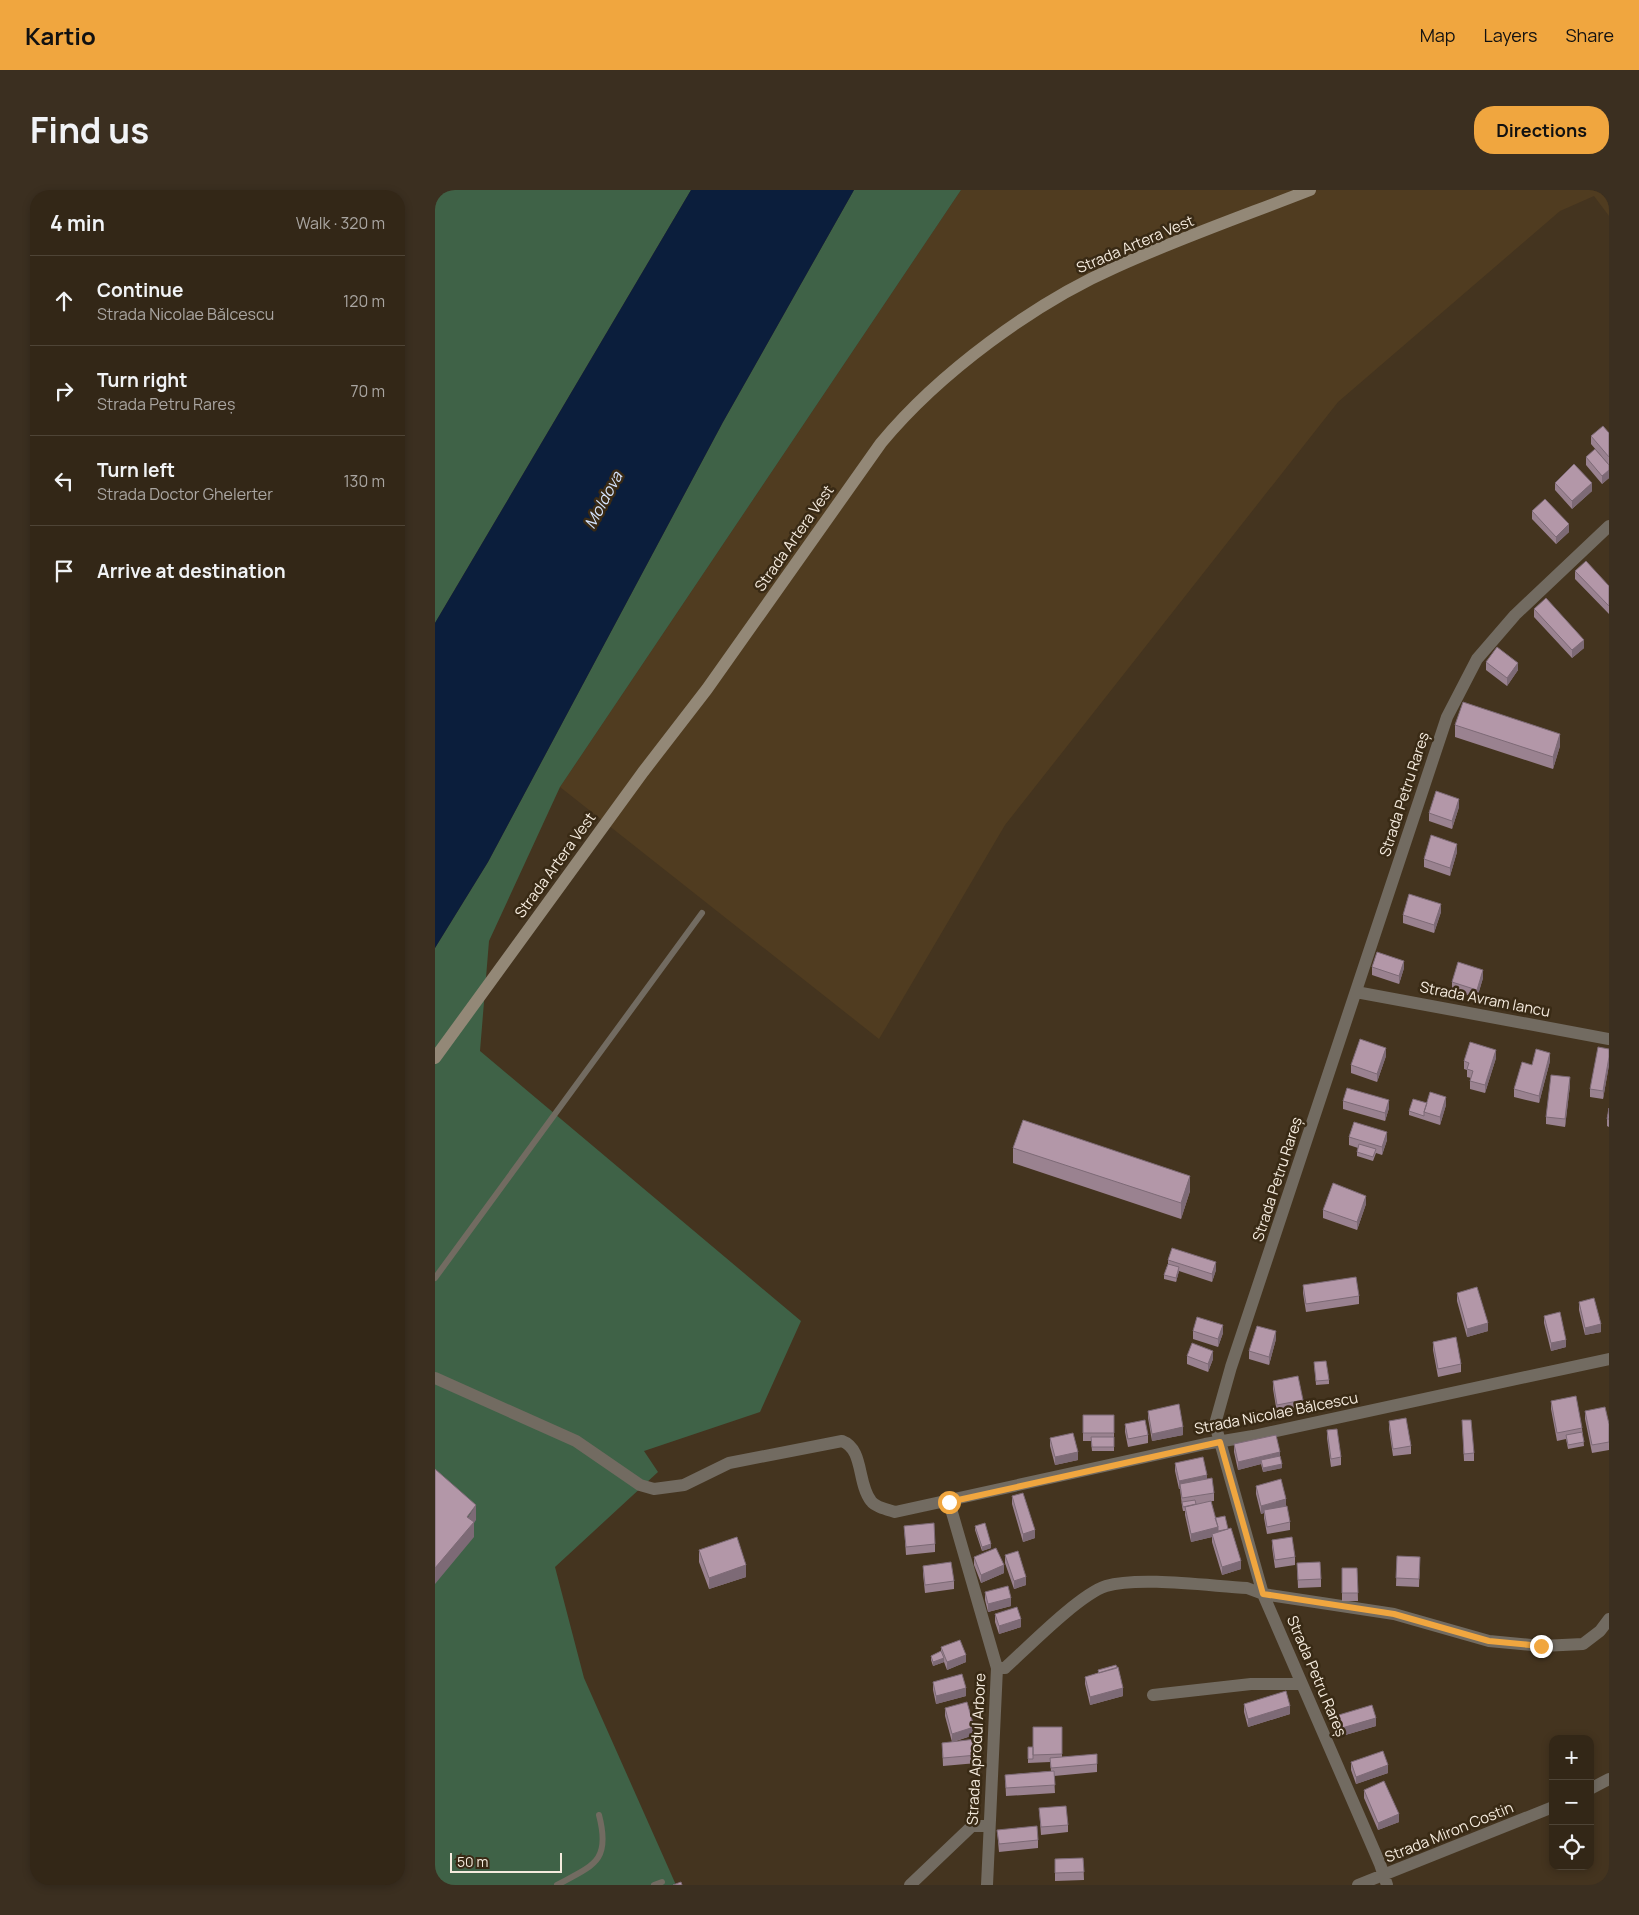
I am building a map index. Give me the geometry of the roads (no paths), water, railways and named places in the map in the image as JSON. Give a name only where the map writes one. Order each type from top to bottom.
[{"type":"main road","name":"Strada Artera Vest","points":[[435,1058],[643,772],[707,690],[881,443],[902,418],[961,366],[1018,323],[1070,290],[1116,267],[1293,193],[1311,190]]},
{"type":"street","name":"Strada Petru Rareș","points":[[1385,1880],[1263,1594],[1215,1424],[1231,1367],[1447,717],[1477,659],[1515,615],[1609,526]]},
{"type":"street","name":"Strada Avram Iancu","points":[[1356,992],[1609,1039]]},
{"type":"street","name":"Strada Nicolae Bălcescu","points":[[435,1378],[576,1441],[640,1484],[654,1488],[684,1485],[729,1463],[842,1441],[851,1444],[854,1450],[863,1488],[872,1503],[895,1512],[949,1502],[1609,1359]]},
{"type":"street","name":"Strada Aprodul Arbore","points":[[949,1502],[997,1668],[987,1885]]},
{"type":"street","points":[[997,1668],[1005,1668],[1075,1605],[1105,1586],[1143,1583],[1247,1588],[1263,1594],[1394,1614],[1489,1641],[1541,1646],[1583,1644],[1600,1631],[1609,1619]]},
{"type":"street","points":[[1153,1696],[1251,1684],[1302,1684]]},
{"type":"street","points":[[1594,1787],[1609,1779]]},
{"type":"street","name":"Strada Miron Costin","points":[[1358,1885],[1385,1880],[1549,1809]]},
{"type":"street","points":[[910,1885],[972,1826],[989,1826]]},
{"type":"lane","points":[[435,1278],[702,913]]},
{"type":"lane","points":[[557,1885],[587,1869],[601,1856],[604,1836],[599,1815]]},
{"type":"lane","points":[[654,1885],[662,1882]]},
{"type":"water","name":"Moldova","points":[[691,190],[854,190],[723,422],[488,862],[435,948],[435,623]]}]
